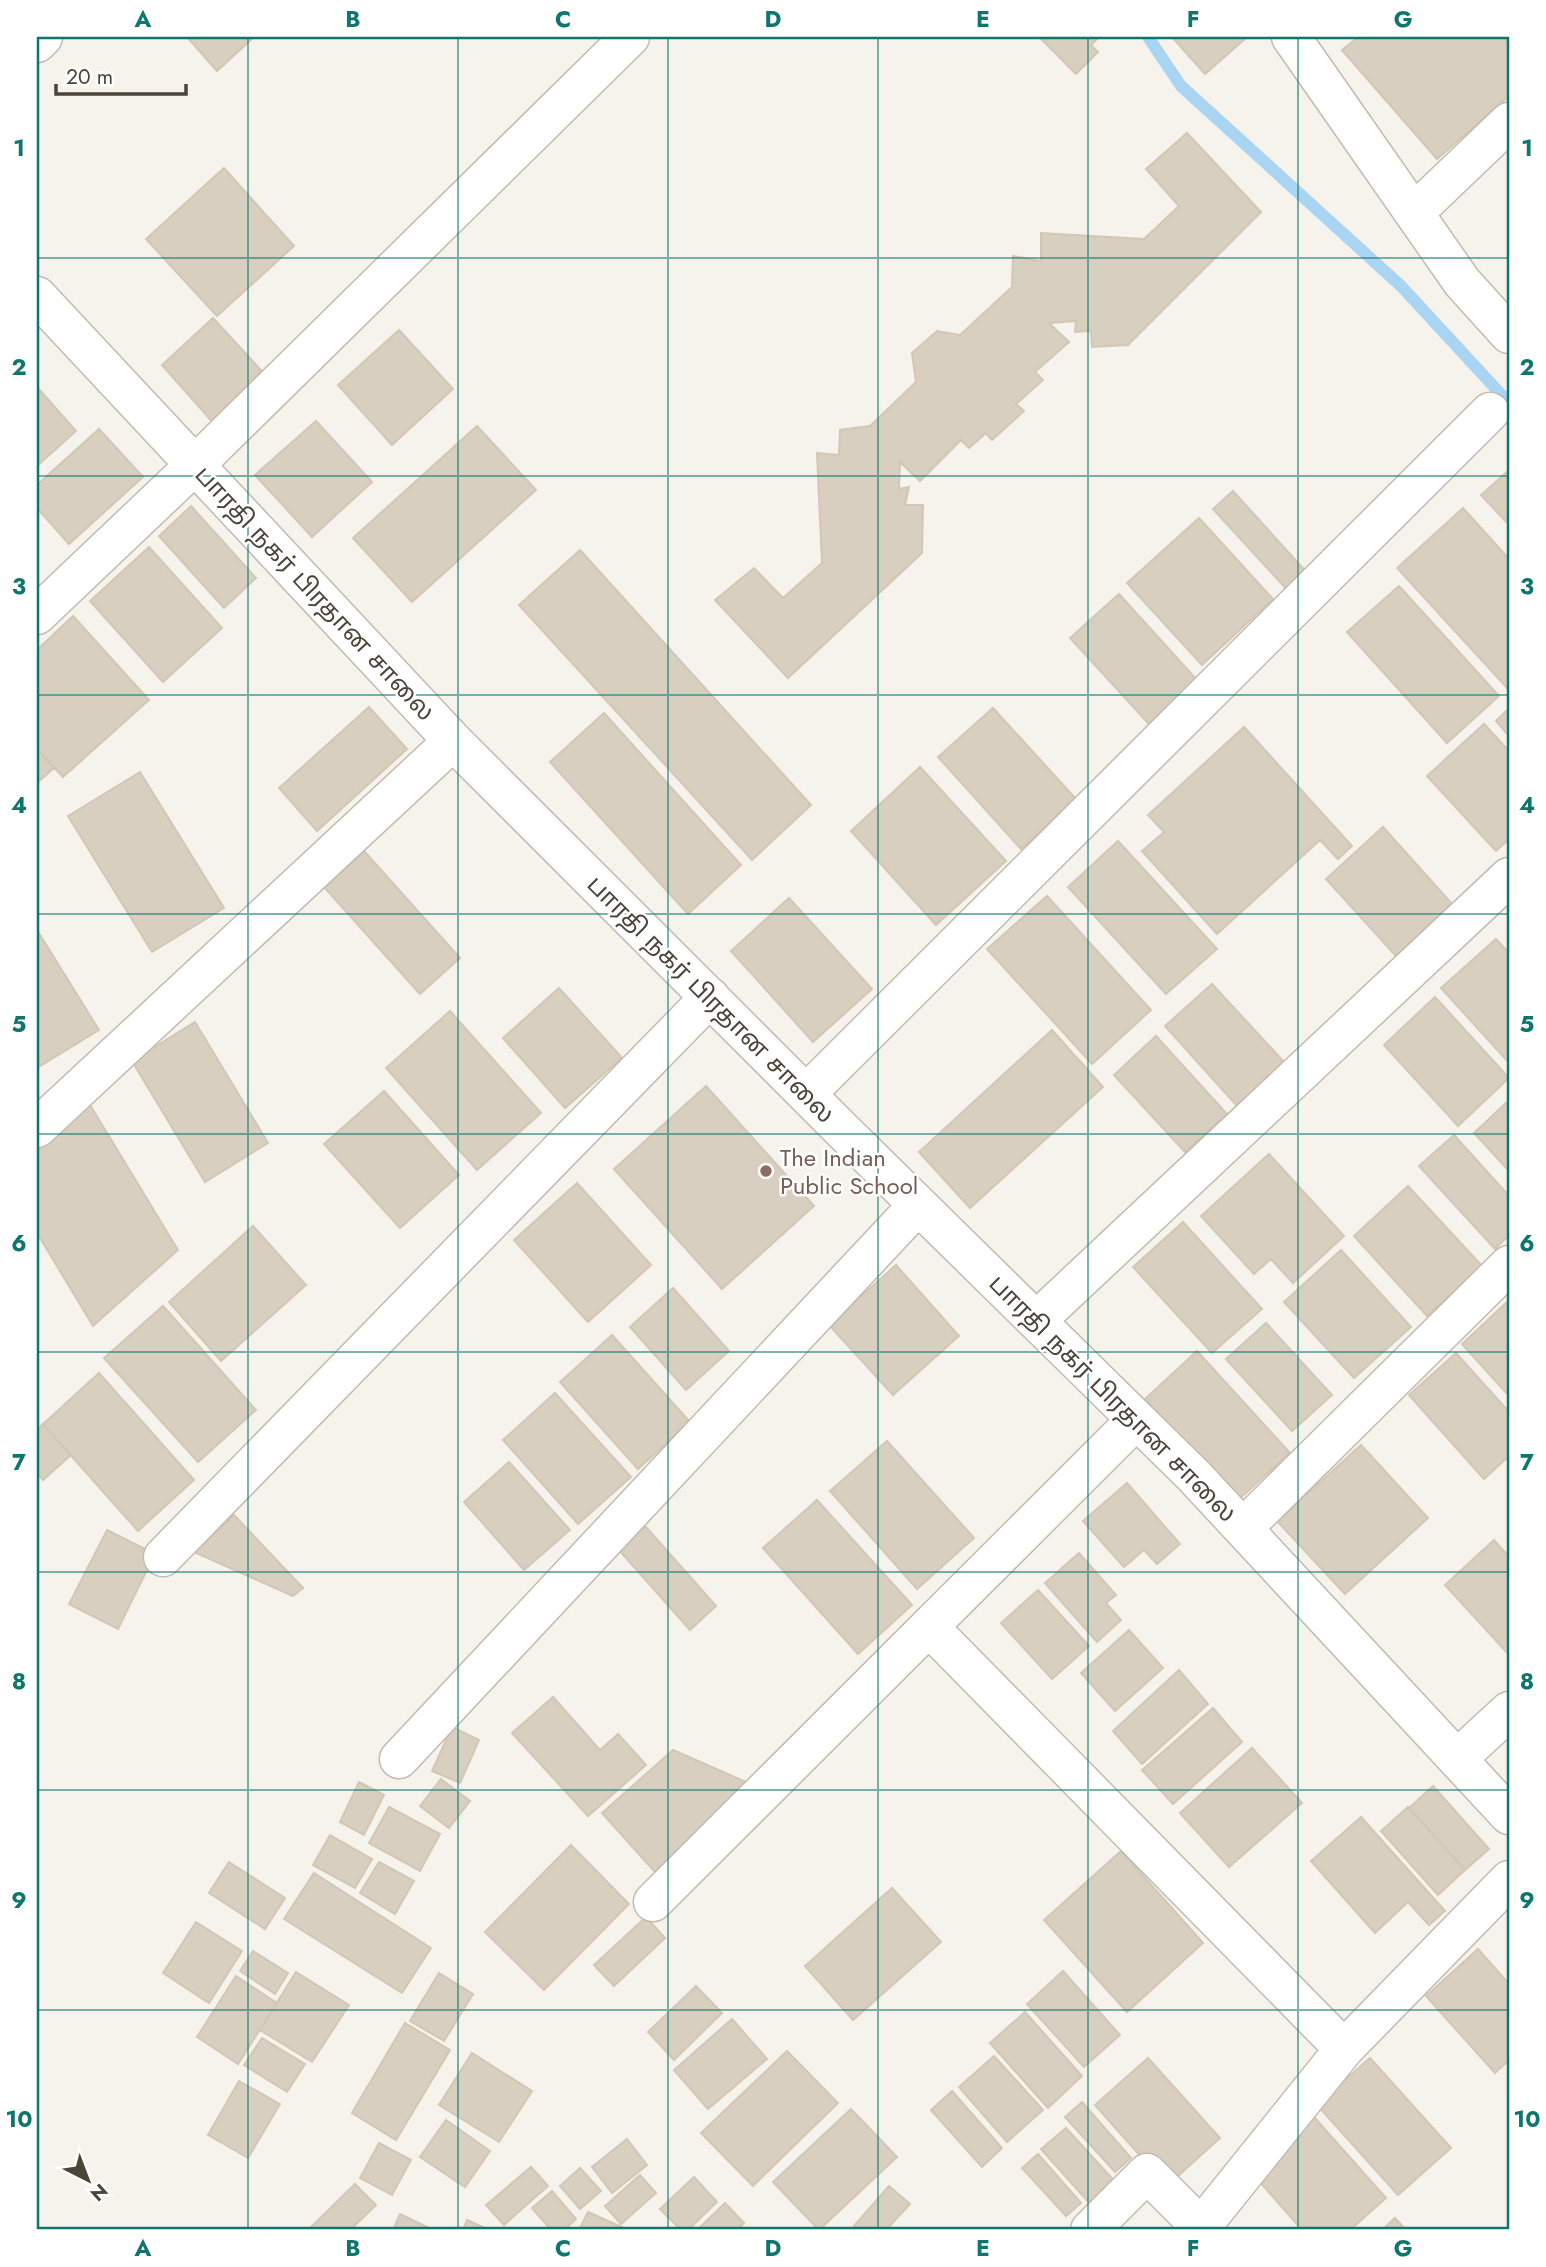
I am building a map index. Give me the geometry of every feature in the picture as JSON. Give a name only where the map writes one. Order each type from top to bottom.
[{"type":"street","points":[[37,43],[43,37]]},
{"type":"street","points":[[37,615],[196,464],[630,37]]},
{"type":"street","points":[[1291,37],[1462,282],[1509,334]]},
{"type":"street","points":[[1415,212],[1509,122]]},
{"type":"street","name":"பாரதி நகர் பிரதான சாலை","points":[[37,296],[453,741],[1194,1476],[1509,1815]]},
{"type":"street","points":[[806,1094],[1490,412]]},
{"type":"street","points":[[37,1128],[453,741]]},
{"type":"street","points":[[1036,1321],[1509,877]]},
{"type":"street","points":[[163,1557],[710,997]]},
{"type":"street","points":[[399,1759],[918,1205]]},
{"type":"street","points":[[1243,1528],[1509,1265]]},
{"type":"street","points":[[653,1902],[1136,1420]]},
{"type":"street","points":[[929,1627],[1344,2049]]},
{"type":"street","points":[[1457,1759],[1509,1711]]},
{"type":"street","points":[[1090,2230],[1147,2173],[1201,2227],[1344,2049],[1509,1880]]},
{"type":"building","points":[[187,37],[254,37],[217,71]]},
{"type":"building","points":[[1039,37],[1099,37],[1091,45],[1098,52],[1076,74]]},
{"type":"building","points":[[1172,37],[1245,37],[1246,38],[1205,74]]},
{"type":"building","points":[[1358,37],[1503,37],[1509,44],[1509,96],[1437,159],[1342,50]]},
{"type":"building","points":[[1187,133],[1261,212],[1128,345],[1092,347],[1091,331],[1075,332],[1076,321],[1049,323],[1069,342],[1035,372],[1043,380],[1016,404],[1024,411],[992,440],[986,433],[969,448],[961,440],[920,481],[900,462],[899,489],[909,487],[905,505],[923,505],[922,553],[788,678],[715,600],[754,568],[783,598],[822,563],[817,453],[839,455],[840,430],[870,426],[916,382],[912,353],[937,331],[960,335],[1012,287],[1013,256],[1041,261],[1041,233],[1144,239],[1179,206],[1146,169]]},
{"type":"building","points":[[224,168],[294,246],[217,316],[146,239]]},
{"type":"building","points":[[213,318],[270,380],[217,427],[162,365]]},
{"type":"building","points":[[399,330],[453,389],[392,445],[338,385]]},
{"type":"building","points":[[37,387],[76,431],[37,466]]},
{"type":"building","points":[[316,421],[372,482],[312,537],[255,475]]},
{"type":"building","points":[[477,426],[536,490],[412,602],[353,538]]},
{"type":"building","points":[[99,429],[143,477],[69,544],[37,508],[37,485]]},
{"type":"building","points":[[1509,470],[1509,525],[1481,495]]},
{"type":"building","points":[[1233,491],[1309,575],[1290,593],[1213,509]]},
{"type":"building","points":[[191,506],[256,578],[224,608],[159,536]]},
{"type":"building","points":[[1463,508],[1509,559],[1508,689],[1397,568]]},
{"type":"building","points":[[1199,518],[1273,599],[1202,665],[1127,583]]},
{"type":"building","points":[[149,547],[222,628],[163,682],[90,601]]},
{"type":"building","points":[[580,550],[811,805],[752,860],[519,605]]},
{"type":"building","points":[[1399,586],[1499,696],[1447,743],[1347,632]]},
{"type":"building","points":[[1119,594],[1197,680],[1149,724],[1070,638]]},
{"type":"building","points":[[73,616],[149,700],[63,777],[37,749],[37,650]]},
{"type":"building","points":[[369,707],[407,749],[317,831],[279,788]]},
{"type":"building","points":[[993,708],[1076,799],[1021,849],[938,757]]},
{"type":"building","points":[[1509,708],[1509,736],[1496,721]]},
{"type":"building","points":[[604,713],[741,865],[688,914],[550,762]]},
{"type":"building","points":[[1484,724],[1509,751],[1509,839],[1496,851],[1427,776]]},
{"type":"building","points":[[1244,727],[1352,846],[1338,859],[1320,840],[1217,934],[1142,851],[1164,832],[1148,815]]},
{"type":"building","points":[[37,749],[54,768],[37,783]]},
{"type":"building","points":[[920,767],[1006,861],[936,925],[851,831]]},
{"type":"building","points":[[140,772],[224,908],[152,952],[68,816]]},
{"type":"building","points":[[1383,827],[1452,904],[1396,956],[1326,879]]},
{"type":"building","points":[[1118,841],[1217,949],[1166,994],[1068,887]]},
{"type":"building","points":[[364,851],[460,958],[420,994],[324,887]]},
{"type":"building","points":[[1047,896],[1151,1010],[1092,1064],[987,949]]},
{"type":"building","points":[[789,898],[872,989],[813,1042],[731,951]]},
{"type":"building","points":[[37,930],[99,1030],[37,1068]]},
{"type":"building","points":[[1496,939],[1509,953],[1509,1063],[1441,988]]},
{"type":"building","points":[[1212,984],[1286,1064],[1238,1107],[1165,1026]]},
{"type":"building","points":[[559,988],[622,1058],[565,1108],[503,1038]]},
{"type":"building","points":[[1435,997],[1509,1078],[1458,1126],[1384,1045]]},
{"type":"building","points":[[450,1011],[541,1113],[477,1170],[386,1068]]},
{"type":"building","points":[[195,1022],[268,1143],[205,1182],[132,1061]]},
{"type":"building","points":[[1052,1030],[1103,1087],[970,1208],[919,1152]]},
{"type":"building","points":[[1156,1036],[1227,1114],[1185,1152],[1114,1075]]},
{"type":"building","points":[[706,1086],[814,1206],[722,1289],[614,1169]]},
{"type":"building","points":[[384,1091],[459,1175],[400,1228],[324,1144]]},
{"type":"building","points":[[84,1095],[178,1250],[93,1326],[37,1233],[37,1142]]},
{"type":"building","points":[[1509,1100],[1509,1171],[1474,1133]]},
{"type":"building","points":[[1454,1135],[1509,1196],[1509,1235],[1495,1249],[1419,1166]]},
{"type":"building","points":[[1269,1154],[1344,1236],[1293,1283],[1271,1259],[1254,1274],[1201,1216]]},
{"type":"building","points":[[577,1183],[651,1265],[588,1322],[514,1240]]},
{"type":"building","points":[[1408,1186],[1482,1266],[1427,1316],[1354,1236]]},
{"type":"building","points":[[1183,1222],[1262,1309],[1212,1353],[1133,1267]]},
{"type":"building","points":[[253,1226],[306,1285],[221,1361],[169,1302]]},
{"type":"building","points":[[1341,1250],[1411,1327],[1354,1378],[1284,1302]]},
{"type":"building","points":[[896,1265],[959,1336],[893,1395],[829,1325]]},
{"type":"building","points":[[673,1288],[729,1351],[686,1390],[630,1327]]},
{"type":"building","points":[[1509,1300],[1509,1396],[1462,1344]]},
{"type":"building","points":[[163,1306],[256,1410],[198,1462],[104,1358]]},
{"type":"building","points":[[1266,1323],[1332,1395],[1292,1431],[1226,1359]]},
{"type":"building","points":[[612,1335],[690,1422],[638,1469],[560,1382]]},
{"type":"building","points":[[1197,1351],[1290,1453],[1238,1500],[1145,1399]]},
{"type":"building","points":[[1456,1353],[1509,1412],[1509,1456],[1484,1479],[1409,1395]]},
{"type":"building","points":[[99,1373],[194,1480],[138,1531],[43,1424]]},
{"type":"building","points":[[555,1393],[631,1477],[578,1524],[503,1440]]},
{"type":"building","points":[[43,1424],[71,1455],[43,1480],[37,1473],[37,1430]]},
{"type":"building","points":[[887,1441],[974,1538],[917,1589],[830,1491]]},
{"type":"building","points":[[1361,1445],[1428,1518],[1345,1594],[1277,1521]]},
{"type":"building","points":[[509,1462],[570,1530],[524,1570],[464,1502]]},
{"type":"building","points":[[1127,1483],[1180,1544],[1157,1564],[1144,1550],[1124,1567],[1083,1521]]},
{"type":"building","points":[[817,1500],[912,1605],[858,1654],[763,1548]]},
{"type":"building","points":[[234,1515],[303,1588],[293,1596],[194,1552]]},
{"type":"building","points":[[645,1526],[716,1606],[690,1630],[619,1550]]},
{"type":"building","points":[[107,1530],[155,1554],[118,1629],[69,1604]]},
{"type":"building","points":[[1494,1540],[1509,1557],[1509,1655],[1445,1585]]},
{"type":"building","points":[[1079,1553],[1116,1595],[1106,1603],[1121,1620],[1097,1642],[1045,1583]]},
{"type":"building","points":[[1038,1590],[1089,1646],[1052,1679],[1001,1623]]},
{"type":"building","points":[[1129,1630],[1163,1668],[1115,1711],[1081,1673]]},
{"type":"building","points":[[1179,1670],[1208,1704],[1142,1764],[1113,1731]]},
{"type":"building","points":[[553,1697],[600,1750],[618,1734],[646,1765],[588,1816],[512,1733]]},
{"type":"building","points":[[1213,1708],[1242,1742],[1173,1804],[1142,1770]]},
{"type":"building","points":[[452,1727],[479,1740],[460,1783],[432,1771]]},
{"type":"building","points":[[1252,1748],[1302,1803],[1229,1867],[1180,1813]]},
{"type":"building","points":[[673,1750],[746,1782],[655,1872],[602,1813]]},
{"type":"building","points":[[441,1779],[470,1801],[449,1828],[420,1806]]},
{"type":"building","points":[[359,1782],[384,1795],[364,1835],[340,1822]]},
{"type":"building","points":[[1433,1786],[1489,1849],[1465,1870],[1409,1808]]},
{"type":"building","points":[[389,1807],[440,1834],[420,1871],[369,1843]]},
{"type":"building","points":[[1408,1807],[1465,1870],[1438,1895],[1381,1831]]},
{"type":"building","points":[[1361,1817],[1445,1911],[1429,1925],[1408,1902],[1375,1933],[1311,1861]]},
{"type":"building","points":[[330,1835],[372,1859],[355,1888],[313,1865]]},
{"type":"building","points":[[571,1845],[629,1904],[544,1990],[485,1932]]},
{"type":"building","points":[[1121,1851],[1203,1943],[1127,2012],[1044,1920]]},
{"type":"building","points":[[229,1862],[285,1898],[265,1929],[209,1893]]},
{"type":"building","points":[[379,1862],[414,1881],[395,1914],[360,1893]]},
{"type":"building","points":[[314,1873],[431,1948],[402,1993],[284,1919]]},
{"type":"building","points":[[892,1888],[941,1942],[853,2020],[805,1966]]},
{"type":"building","points":[[646,1917],[665,1938],[614,1986],[594,1965]]},
{"type":"building","points":[[196,1922],[242,1951],[209,2003],[163,1973]]},
{"type":"building","points":[[1478,1949],[1509,1984],[1509,2060],[1495,2073],[1426,1996]]},
{"type":"building","points":[[253,1951],[288,1973],[275,1994],[240,1971]]},
{"type":"building","points":[[1063,1971],[1120,2035],[1084,2067],[1027,2004]]},
{"type":"building","points":[[296,1972],[349,2005],[312,2062],[260,2030]]},
{"type":"building","points":[[439,1973],[473,1994],[444,2041],[410,2021]]},
{"type":"building","points":[[236,1976],[277,2003],[238,2064],[197,2037]]},
{"type":"building","points":[[696,1986],[722,2013],[674,2060],[648,2032]]},
{"type":"building","points":[[1025,2012],[1082,2076],[1048,2108],[990,2043]]},
{"type":"building","points":[[732,2019],[767,2059],[708,2109],[674,2070]]},
{"type":"building","points":[[405,2023],[450,2050],[396,2140],[352,2113]]},
{"type":"building","points":[[262,2038],[305,2064],[287,2092],[244,2065]]},
{"type":"building","points":[[787,2051],[838,2103],[753,2186],[701,2133]]},
{"type":"building","points":[[472,2053],[532,2091],[499,2142],[439,2105]]},
{"type":"building","points":[[994,2056],[1043,2110],[1007,2142],[959,2087]]},
{"type":"building","points":[[1148,2058],[1220,2138],[1167,2186],[1095,2105]]},
{"type":"building","points":[[1370,2058],[1451,2148],[1398,2195],[1317,2105]]},
{"type":"building","points":[[239,2081],[280,2104],[248,2158],[208,2135]]},
{"type":"building","points":[[952,2091],[1002,2148],[982,2167],[931,2110]]},
{"type":"building","points":[[1082,2102],[1131,2158],[1115,2172],[1065,2117]]},
{"type":"building","points":[[851,2109],[897,2157],[819,2230],[773,2182]]},
{"type":"building","points":[[1314,2117],[1386,2198],[1350,2230],[1302,2230],[1252,2173]]},
{"type":"building","points":[[446,2120],[490,2151],[465,2187],[420,2157]]},
{"type":"building","points":[[1066,2128],[1118,2185],[1093,2207],[1041,2149]]},
{"type":"building","points":[[627,2139],[647,2165],[612,2193],[592,2167]]},
{"type":"building","points":[[379,2143],[411,2160],[392,2195],[360,2178]]},
{"type":"building","points":[[1038,2154],[1081,2203],[1066,2216],[1022,2168]]},
{"type":"building","points":[[531,2167],[548,2186],[504,2225],[486,2205]]},
{"type":"building","points":[[580,2168],[601,2191],[580,2209],[560,2186]]},
{"type":"building","points":[[640,2175],[656,2193],[621,2224],[605,2206]]},
{"type":"building","points":[[694,2177],[717,2202],[688,2230],[681,2230],[660,2209]]},
{"type":"building","points":[[355,2184],[376,2205],[350,2230],[308,2230]]},
{"type":"building","points":[[889,2186],[910,2204],[886,2230],[858,2230],[854,2226]]},
{"type":"building","points":[[552,2191],[576,2219],[564,2230],[551,2230],[532,2208]]},
{"type":"building","points":[[725,2203],[744,2223],[737,2230],[699,2228]]},
{"type":"building","points":[[588,2212],[624,2228],[579,2230]]},
{"type":"building","points":[[400,2214],[427,2227],[425,2230],[393,2230]]},
{"type":"building","points":[[1395,2218],[1406,2230],[1382,2230]]},
{"type":"building","points":[[467,2220],[489,2230],[463,2230]]},
{"type":"waterway","points":[[1148,37],[1181,86],[1401,286],[1509,403]]},
{"type":"place","name":"The Indian Public School","points":[[766,1171]]}]
